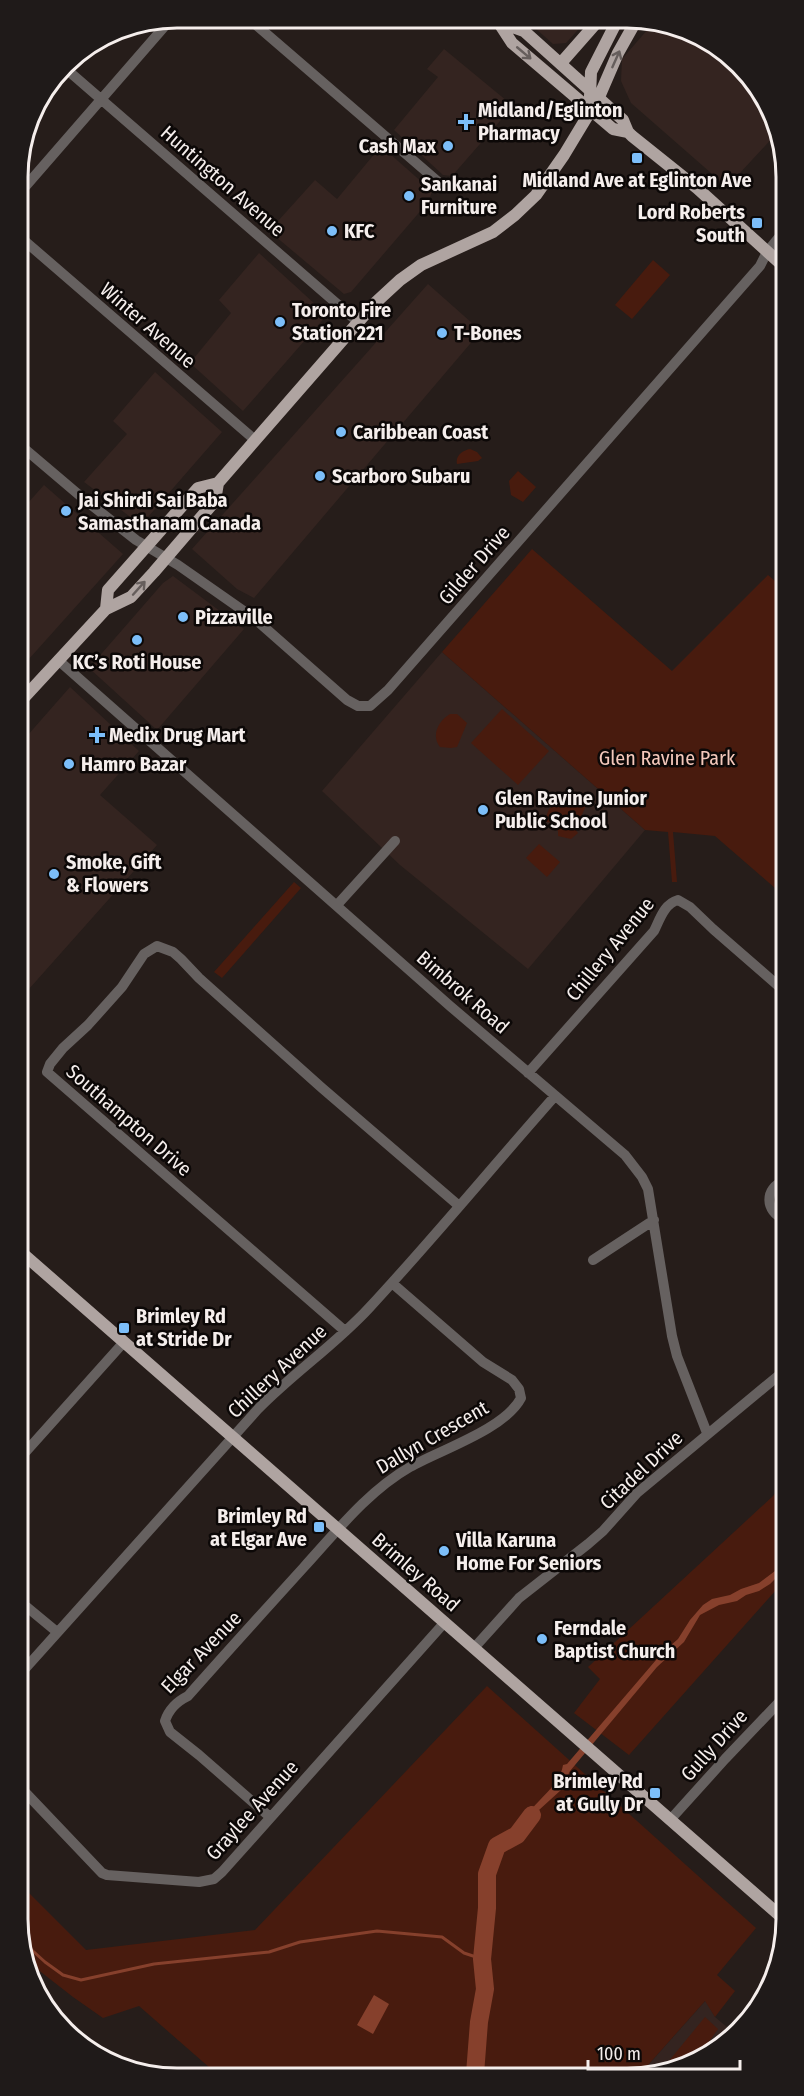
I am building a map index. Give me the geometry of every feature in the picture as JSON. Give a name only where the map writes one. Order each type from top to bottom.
[{"type":"main road","points":[[503,28],[512,43],[614,129],[628,132],[697,188],[776,260]]},
{"type":"main road","points":[[516,28],[524,31],[623,120],[628,132]]},
{"type":"main road","points":[[561,63],[592,28]]},
{"type":"main road","points":[[595,94],[591,72],[613,28]]},
{"type":"main road","points":[[29,692],[106,609],[131,597],[166,558],[215,501],[218,483],[374,304],[400,280],[421,265],[493,232],[536,195],[564,155],[632,29]]},
{"type":"main road","points":[[106,609],[108,590],[198,488],[218,483]]},
{"type":"main road","name":"Brimley Road","points":[[28,1258],[775,1911]]},
{"type":"street","points":[[261,29],[443,186]]},
{"type":"street","points":[[29,182],[162,30]]},
{"type":"street","name":"Huntington Avenue","points":[[72,73],[358,322]]},
{"type":"street","points":[[767,252],[776,241]]},
{"type":"street","name":"Winter Avenue","points":[[29,245],[255,440]]},
{"type":"street","name":"Gilder Drive","points":[[166,558],[255,619],[347,700],[358,706],[370,706],[388,690],[631,416],[760,266],[767,252]]},
{"type":"street","points":[[29,452],[136,540],[166,558]]},
{"type":"street","name":"Bimbrok Road","points":[[58,660],[528,1073],[625,1155],[648,1189],[672,1336],[677,1356],[707,1433]]},
{"type":"street","points":[[337,905],[395,841]]},
{"type":"street","name":"Chillery Avenue","points":[[528,1073],[654,931],[666,907],[672,902],[678,900],[690,907],[776,983]]},
{"type":"street","name":"Southampton Drive","points":[[345,1331],[47,1072],[50,1064],[63,1048],[88,1026],[122,987],[144,954],[157,946],[173,952],[322,1088],[458,1205]]},
{"type":"street","name":"Chillery Avenue","points":[[28,1664],[286,1381],[345,1331],[392,1283],[555,1096]]},
{"type":"street","points":[[775,1186],[768,1199],[771,1211],[775,1215]]},
{"type":"street","points":[[593,1260],[654,1220]]},
{"type":"street","name":"Dallyn Crescent","points":[[338,1530],[389,1480],[411,1466],[461,1443],[517,1407],[521,1398],[519,1389],[512,1380],[483,1362],[392,1283]]},
{"type":"street","points":[[28,1449],[124,1342]]},
{"type":"street","name":"Citadel Drive","points":[[474,1648],[519,1598],[596,1538],[637,1493],[775,1378]]},
{"type":"street","name":"Elgar Avenue","points":[[270,1817],[170,1732],[165,1721],[173,1706],[188,1696],[338,1530]]},
{"type":"street","points":[[28,1608],[57,1632]]},
{"type":"street","name":"Graylee Avenue","points":[[28,1795],[93,1864],[107,1875],[209,1881],[222,1872],[445,1623]]},
{"type":"street","name":"Gully Drive","points":[[670,1820],[775,1706]]},
{"type":"shaded area","points":[[535,28],[580,28],[566,43],[553,44]]},
{"type":"shaded area","points":[[647,30],[674,36],[692,44],[717,59],[745,87],[764,121],[770,140],[727,187],[631,103],[621,81],[622,59]]},
{"type":"shaded area","points":[[444,49],[513,106],[452,176],[443,175],[394,130],[438,77],[427,69]]},
{"type":"shaded area","points":[[381,146],[432,191],[429,201],[351,292],[344,294],[269,231],[315,180],[337,199]]},
{"type":"shaded area","points":[[259,253],[327,315],[243,411],[190,363],[231,313],[219,300]]},
{"type":"shaded area","points":[[428,284],[481,331],[254,598],[237,589],[192,549]]},
{"type":"shaded area","points":[[155,372],[222,432],[141,525],[84,482],[127,434],[113,421]]},
{"type":"shaded area","points":[[44,485],[123,554],[29,659],[29,502]]},
{"type":"shaded area","points":[[173,576],[244,629],[157,730],[89,668],[163,583]]},
{"type":"shaded area","name":"Glen Ravine Junior Public School","points":[[442,652],[645,830],[528,969],[400,865],[322,791]]},
{"type":"shaded area","points":[[70,687],[139,751],[100,795],[157,845],[29,990],[29,734]]},
{"type":"shaded area","points":[[775,1571],[775,1579],[759,1591],[737,1601],[719,1605],[700,1615],[684,1642],[657,1667],[570,1771],[561,1790],[517,1835],[528,1814],[558,1779],[563,1765],[567,1764],[662,1653],[678,1639],[703,1605],[712,1599],[730,1595],[759,1583]]},
{"type":"shaded area","points":[[374,1995],[389,2004],[373,2034],[357,2025]]},
{"type":"shaded area","points":[[706,2000],[715,2017],[728,2028],[692,2052],[674,2060],[648,2066]]},
{"type":"green space","points":[[653,260],[670,275],[632,319],[615,305]]},
{"type":"green space","points":[[470,449],[482,458],[478,461],[457,464],[460,454]]},
{"type":"green space","points":[[518,471],[536,487],[523,502],[511,495],[509,481]]},
{"type":"green space","name":"Glen Ravine Park","points":[[532,549],[672,671],[768,575],[776,582],[776,889],[715,836],[673,832],[677,882],[672,882],[668,832],[645,830],[442,652]]},
{"type":"green space","points":[[502,709],[549,751],[518,785],[471,743]]},
{"type":"green space","points":[[450,714],[457,714],[467,723],[457,747],[440,747],[436,738],[437,729]]},
{"type":"green space","points":[[565,796],[579,806],[586,806],[575,829],[578,833],[571,839],[558,836],[558,831],[549,822],[544,822],[549,809]]},
{"type":"green space","points":[[539,844],[560,862],[547,877],[526,858]]},
{"type":"green space","points":[[294,882],[301,888],[222,978],[214,972]]},
{"type":"green space","points":[[775,1493],[775,1591],[629,1755],[574,1713],[600,1679],[588,1667]]},
{"type":"green space","points":[[487,1686],[756,1928],[717,1975],[735,1991],[715,2017],[705,2001],[648,2066],[626,2068],[210,2068],[139,2006],[103,2018],[38,1970],[30,1938],[28,1892],[86,1950],[255,1930]]},
{"type":"green space","points":[[705,2017],[718,2029],[708,2043],[669,2061]]},
{"type":"waterway","points":[[475,2068],[479,2022],[485,1989],[482,1959],[487,1908],[487,1874],[497,1846],[517,1835],[532,1815]]},
{"type":"waterway","points":[[33,1951],[63,1975],[81,1980],[154,1964],[269,1952],[300,1942],[377,1931],[442,1937],[464,1953],[482,1959]]},
{"type":"place","name":"Midland/Eglinton Pharmacy","points":[[466,122]]},
{"type":"place","name":"Cash Max","points":[[448,146]]},
{"type":"place","name":"Midland Ave at Eglinton Ave","points":[[637,158]]},
{"type":"place","name":"Sankanai Furniture","points":[[409,196]]},
{"type":"place","name":"Lord Roberts South","points":[[757,223]]},
{"type":"place","name":"KFC","points":[[332,231]]},
{"type":"place","name":"Toronto Fire Station 221","points":[[280,322]]},
{"type":"place","name":"T-Bones","points":[[442,333]]},
{"type":"place","name":"Caribbean Coast","points":[[341,432]]},
{"type":"place","name":"Scarboro Subaru","points":[[320,476]]},
{"type":"place","name":"Jai Shirdi Sai Baba Samasthanam Canada","points":[[66,511]]},
{"type":"place","name":"Pizzaville","points":[[183,617]]},
{"type":"place","name":"KC’s Roti House","points":[[137,640]]},
{"type":"place","name":"Medix Drug Mart","points":[[97,735]]},
{"type":"place","name":"Hamro Bazar","points":[[69,764]]},
{"type":"place","name":"Glen Ravine Junior Public School","points":[[483,810]]},
{"type":"place","name":"Smoke, Gift & Flowers","points":[[54,874]]},
{"type":"place","name":"Brimley Rd at Stride Dr","points":[[124,1328]]},
{"type":"place","name":"Brimley Rd at Elgar Ave","points":[[319,1527]]},
{"type":"place","name":"Villa Karuna Home For Seniors","points":[[444,1551]]},
{"type":"place","name":"Ferndale Baptist Church","points":[[542,1639]]},
{"type":"place","name":"Brimley Rd at Gully Dr","points":[[655,1793]]}]
